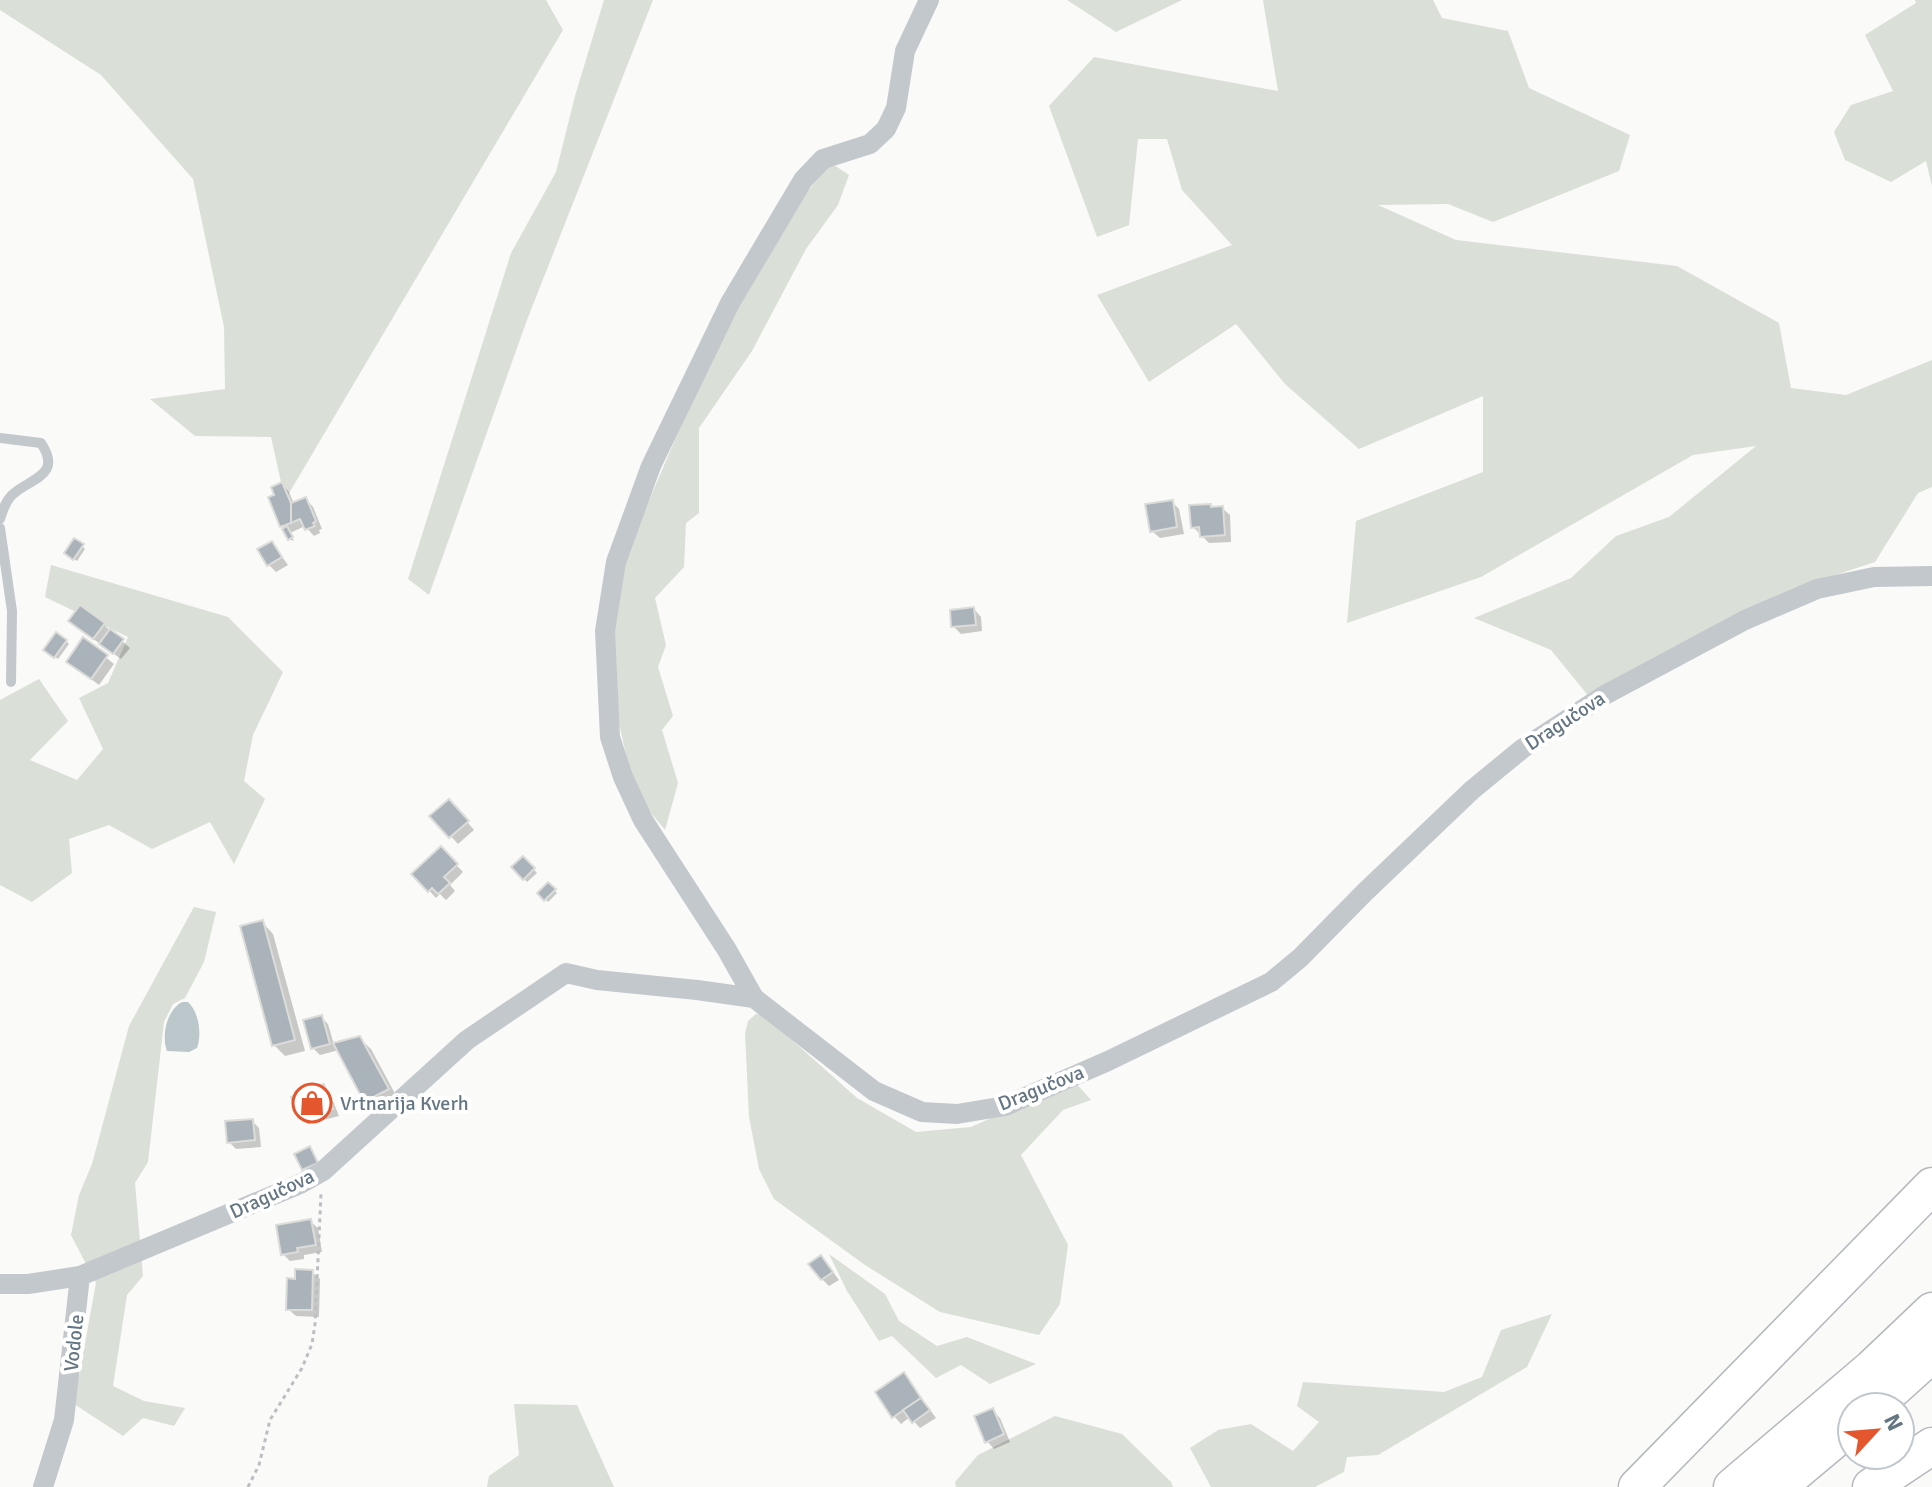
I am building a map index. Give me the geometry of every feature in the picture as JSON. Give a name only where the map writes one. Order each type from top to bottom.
[{"type":"highway","points":[[1637,1487],[1932,1186]]},
{"type":"highway","points":[[1732,1487],[1872,1368],[1932,1311]]},
{"type":"highway","points":[[1891,1391],[1932,1354]]},
{"type":"highway","points":[[1778,1487],[1836,1438]]},
{"type":"highway","points":[[1871,1487],[1932,1446]]},
{"type":"street","points":[[754,998],[727,950],[643,820],[623,777],[610,737],[605,631],[616,562],[651,466],[730,303],[803,180],[823,159],[870,144],[886,129],[896,108],[905,51],[929,0]]},
{"type":"street","name":"Dragučova","points":[[80,1276],[249,1206],[323,1171],[467,1040],[566,973],[597,980],[754,998],[874,1091],[922,1112],[957,1114],[1005,1106],[1108,1061],[1271,982],[1300,958],[1472,790],[1522,749],[1603,696],[1745,620],[1817,589],[1874,577],[1932,576]]},
{"type":"street","points":[[0,1284],[28,1284],[80,1276]]},
{"type":"street","name":"Vodole","points":[[43,1487],[64,1420],[80,1276]]},
{"type":"lane","points":[[0,438],[41,443],[47,452],[48,466],[41,478],[13,495],[0,519]]},
{"type":"lane","points":[[0,528],[12,611],[11,682]]},
{"type":"path","points":[[248,1487],[259,1465],[270,1420],[302,1368],[312,1344],[323,1171]]},
{"type":"shaded area","points":[[0,0],[546,0],[563,30],[285,500],[271,437],[195,436],[150,399],[225,389],[224,327],[193,179],[101,75],[0,10]]},
{"type":"shaded area","points":[[604,0],[653,0],[527,320],[429,595],[408,579],[511,253],[556,172]]},
{"type":"shaded area","points":[[1067,0],[1182,0],[1116,32]]},
{"type":"shaded area","points":[[1263,0],[1433,0],[1442,18],[1508,31],[1529,88],[1630,135],[1619,171],[1493,222],[1448,204],[1378,205],[1456,240],[1677,266],[1779,323],[1791,388],[1846,395],[1932,360],[1932,487],[1918,493],[1875,562],[1814,582],[1590,698],[1551,650],[1474,618],[1571,578],[1616,536],[1669,517],[1756,446],[1693,455],[1481,577],[1347,623],[1356,521],[1483,472],[1483,396],[1359,449],[1285,384],[1236,324],[1149,382],[1097,295],[1232,245],[1182,190],[1167,139],[1138,139],[1129,225],[1097,237],[1049,106],[1094,57],[1278,91]]},
{"type":"shaded area","points":[[1915,0],[1932,0],[1932,186],[1926,161],[1891,182],[1845,160],[1834,132],[1851,105],[1893,91],[1865,35],[1916,3]]},
{"type":"shaded area","points":[[831,163],[849,175],[838,205],[806,249],[752,351],[699,428],[699,513],[686,523],[684,567],[655,598],[666,645],[658,667],[673,716],[662,730],[678,783],[665,830],[635,794],[615,706],[615,628],[627,552],[710,358],[792,210]]},
{"type":"shaded area","points":[[51,565],[228,617],[283,672],[253,735],[244,781],[265,799],[234,864],[210,822],[152,849],[109,825],[69,839],[72,873],[32,902],[0,885],[0,700],[39,679],[68,721],[30,760],[77,780],[103,749],[79,698],[108,683],[128,637],[45,597]]},
{"type":"shaded area","points":[[194,907],[216,912],[204,962],[185,998],[173,1004],[164,1022],[148,1162],[135,1183],[143,1276],[127,1295],[113,1386],[144,1401],[185,1408],[174,1426],[143,1418],[123,1436],[74,1404],[96,1283],[71,1235],[79,1195],[92,1164],[129,1026]]},
{"type":"shaded area","points":[[182,1002],[192,1006],[197,1018],[197,1048],[189,1052],[167,1051],[167,1024],[172,1011]]},
{"type":"shaded area","points":[[756,1014],[763,1014],[857,1098],[916,1132],[971,1127],[1074,1081],[1091,1100],[1063,1110],[1021,1155],[1068,1245],[1060,1304],[1039,1335],[940,1312],[865,1265],[774,1199],[759,1169],[749,1117],[745,1033],[748,1021]]},
{"type":"shaded area","points":[[829,1254],[885,1294],[899,1321],[937,1346],[967,1337],[1036,1364],[990,1384],[961,1365],[936,1378],[892,1336],[879,1341],[847,1291]]},
{"type":"shaded area","points":[[1552,1314],[1527,1367],[1378,1455],[1347,1457],[1344,1472],[1315,1487],[1211,1487],[1190,1448],[1218,1430],[1251,1424],[1293,1451],[1319,1422],[1297,1406],[1303,1382],[1444,1392],[1482,1377],[1501,1330]]},
{"type":"shaded area","points":[[514,1404],[577,1405],[614,1487],[487,1487],[489,1476],[519,1455]]},
{"type":"shaded area","points":[[1055,1416],[1122,1434],[1173,1487],[956,1487],[955,1482],[978,1455]]},
{"type":"building","points":[[282,482],[291,503],[291,523],[280,527],[268,497],[274,495],[271,487]]},
{"type":"building","points":[[306,497],[316,521],[313,523],[315,526],[305,530],[300,519],[291,523],[291,503]]},
{"type":"building","points":[[1173,500],[1177,527],[1150,532],[1145,504]]},
{"type":"building","points":[[1211,504],[1211,507],[1223,506],[1225,535],[1200,537],[1199,527],[1191,528],[1189,505]]},
{"type":"building","points":[[287,526],[293,537],[288,540],[282,529]]},
{"type":"building","points":[[74,538],[84,544],[73,560],[64,553]]},
{"type":"building","points":[[272,541],[282,557],[267,566],[257,549]]},
{"type":"building","points":[[80,605],[105,623],[93,639],[68,621]]},
{"type":"building","points":[[974,607],[976,625],[951,627],[950,610]]},
{"type":"building","points":[[110,629],[124,639],[113,654],[99,644]]},
{"type":"building","points":[[56,632],[67,640],[54,658],[43,650]]},
{"type":"building","points":[[83,637],[108,655],[91,679],[66,662]]},
{"type":"building","points":[[449,799],[469,821],[449,838],[429,816]]},
{"type":"building","points":[[441,846],[458,864],[444,877],[450,883],[438,894],[432,888],[428,892],[411,874]]},
{"type":"building","points":[[523,856],[535,868],[523,880],[511,867]]},
{"type":"building","points":[[548,882],[556,889],[544,901],[537,893]]},
{"type":"building","points":[[263,920],[295,1040],[272,1046],[240,926]]},
{"type":"building","points":[[322,1015],[330,1044],[311,1049],[303,1020]]},
{"type":"building","points":[[360,1036],[389,1089],[364,1102],[333,1043]]},
{"type":"building","name":"Vrtnarija Kverh","points":[[324,1084],[333,1109],[299,1118],[291,1097]]},
{"type":"building","points":[[253,1119],[255,1140],[227,1143],[225,1121]]},
{"type":"building","points":[[310,1146],[318,1163],[302,1170],[294,1154]]},
{"type":"building","points":[[311,1219],[316,1245],[281,1255],[276,1225]]},
{"type":"building","points":[[821,1255],[833,1272],[821,1280],[808,1264]]},
{"type":"building","points":[[295,1269],[313,1270],[312,1310],[286,1310],[287,1278],[295,1279]]},
{"type":"building","points":[[904,1372],[921,1398],[892,1418],[875,1392]]},
{"type":"building","points":[[921,1398],[930,1410],[912,1423],[903,1410]]},
{"type":"building","points":[[993,1408],[1004,1434],[985,1443],[974,1416]]},
{"type":"place","name":"Vrtnarija Kverh","points":[[312,1103]]}]
